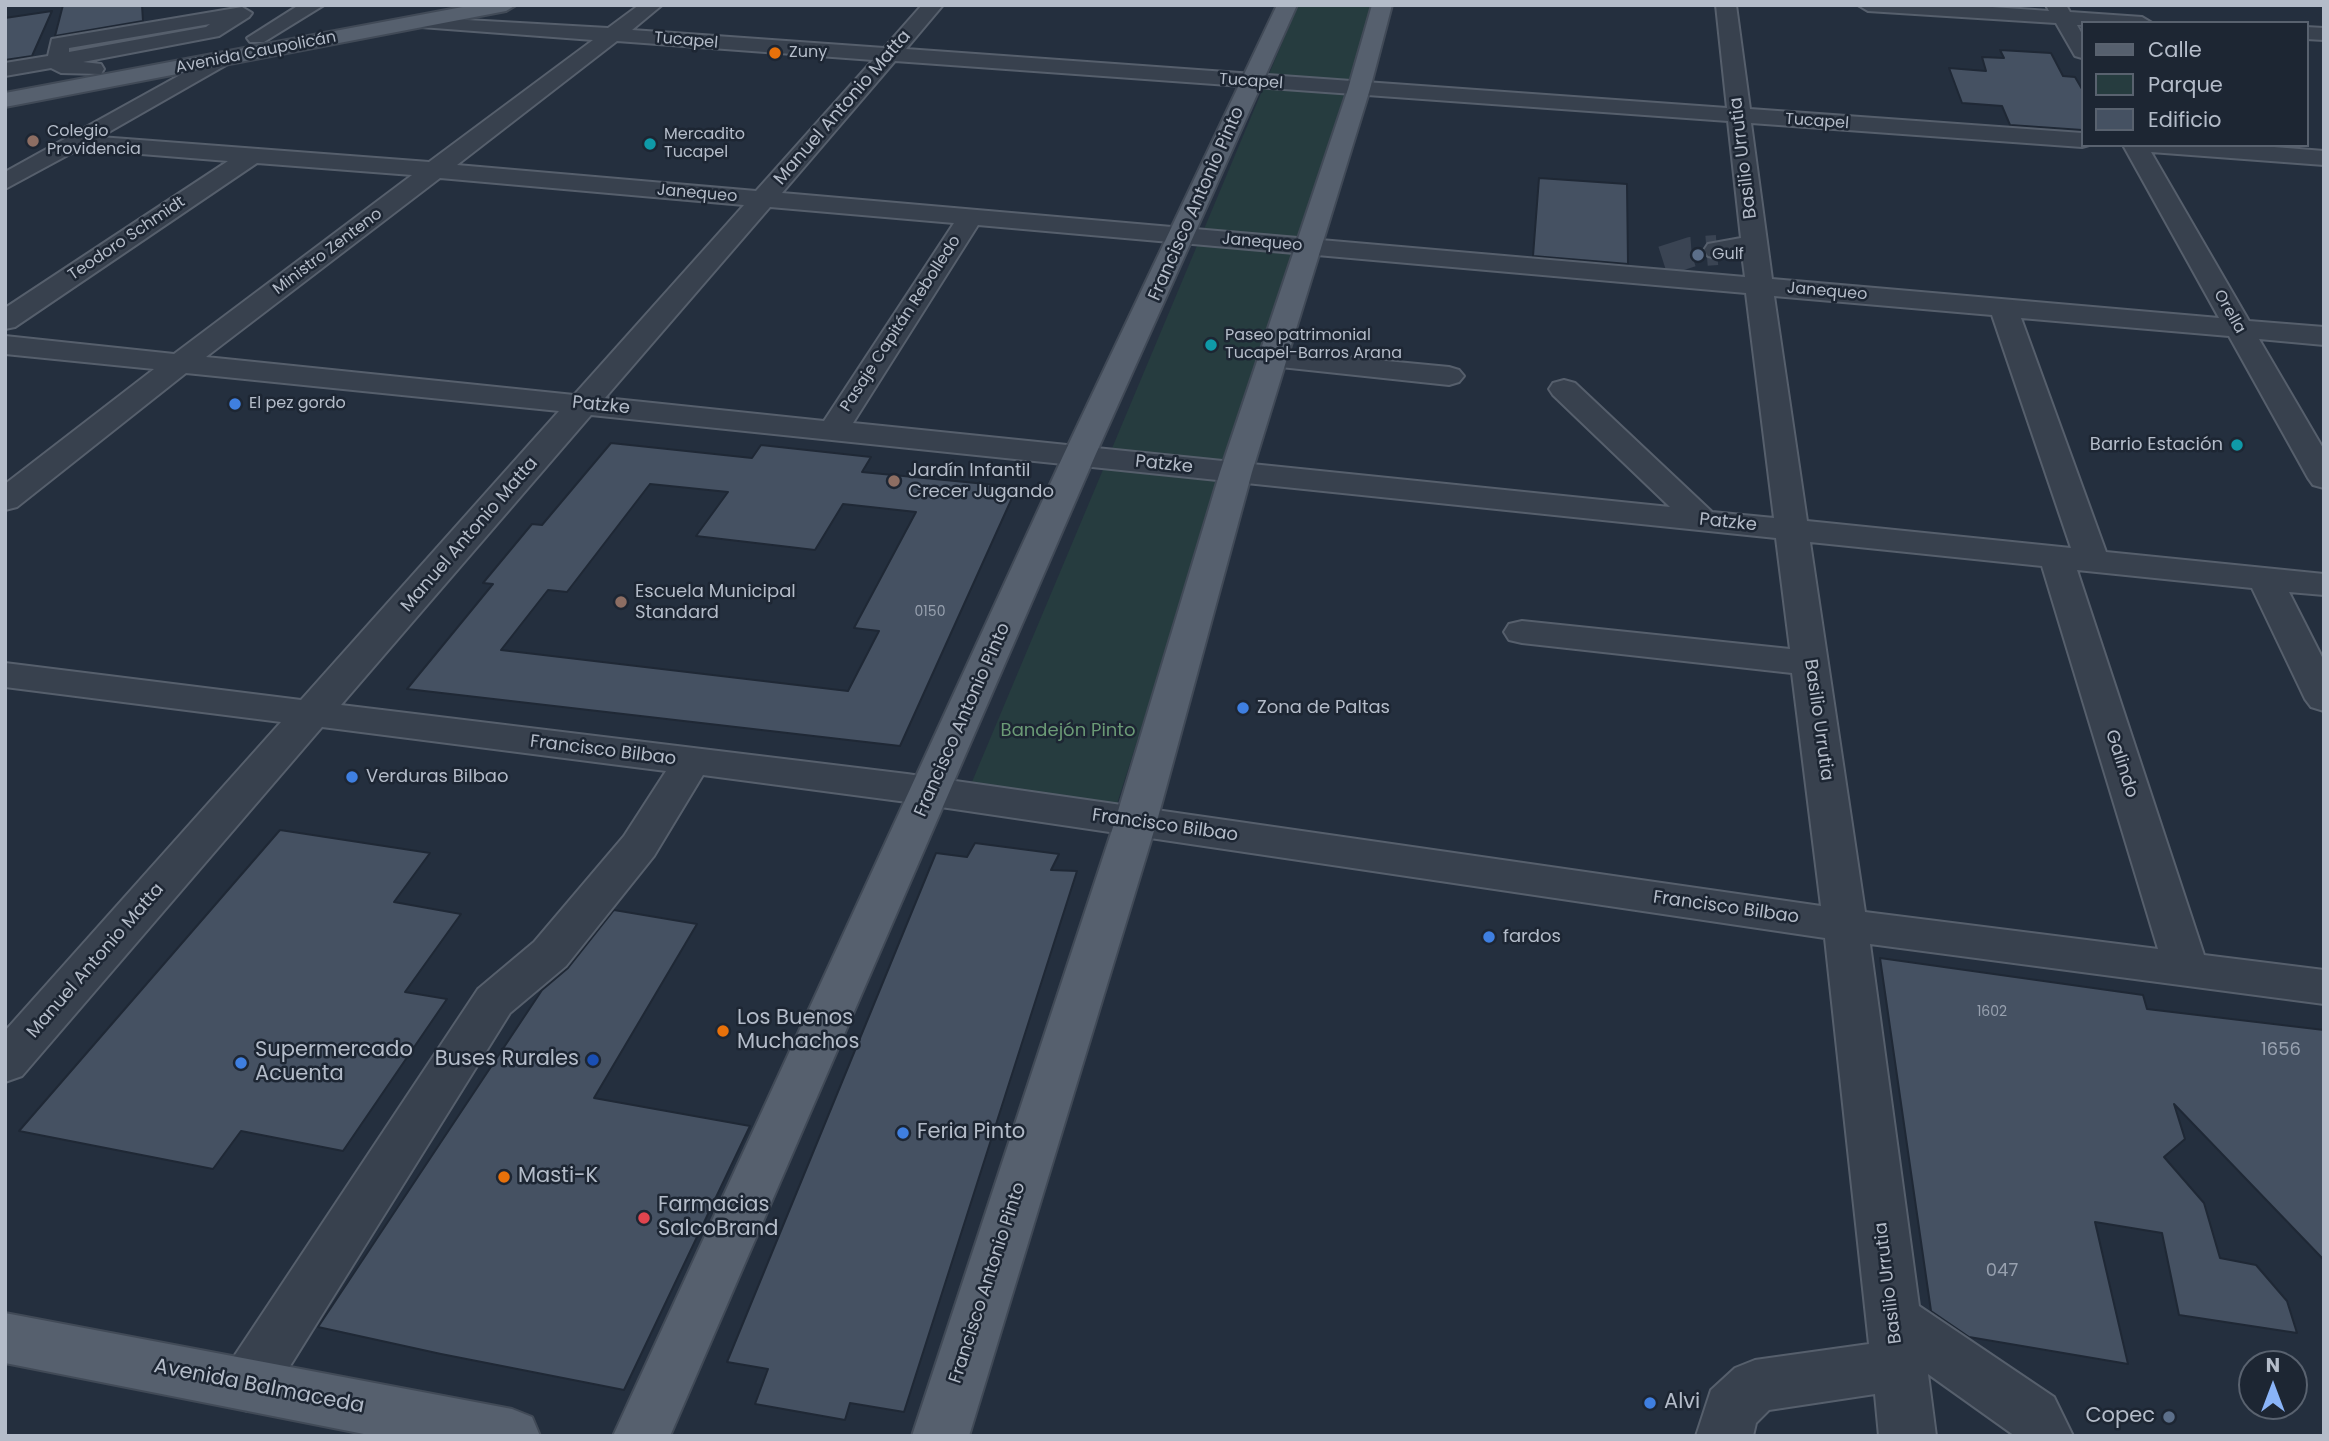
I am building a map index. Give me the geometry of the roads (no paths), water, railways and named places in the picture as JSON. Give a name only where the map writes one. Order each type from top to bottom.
[{"type":"main road","name":"Avenida Caupolicán","points":[[5,85],[437,5]]},
{"type":"main road","name":"Avenida Caupolicán","points":[[5,100],[506,5]]},
{"type":"main road","name":"Francisco Antonio Pinto","points":[[641,1436],[1080,456],[1287,5]]},
{"type":"main road","name":"Francisco Antonio Pinto","points":[[940,1436],[1136,821],[1236,472],[1359,89],[1382,5]]},
{"type":"main road","name":"Avenida Balmaceda","points":[[5,1338],[512,1436]]},
{"type":"street","points":[[257,38],[314,5]]},
{"type":"street","name":"Ministro Zenteno","points":[[5,500],[180,363],[652,5]]},
{"type":"street","name":"Manuel Antonio Matta","points":[[5,1063],[933,5]]},
{"type":"street","name":"Basilio Urrutia","points":[[1726,5],[1759,285],[1845,925],[1908,1436]]},
{"type":"street","points":[[1868,5],[2059,11],[2128,21]]},
{"type":"street","points":[[2059,11],[2080,48]]},
{"type":"street","points":[[5,70],[58,60],[212,32],[242,13],[59,43],[58,60],[61,67],[93,69]]},
{"type":"street","points":[[288,21],[294,26],[311,28]]},
{"type":"street","name":"Tucapel","points":[[421,21],[888,57],[2080,140]]},
{"type":"street","points":[[5,182],[218,60]]},
{"type":"street","name":"Janequeo","points":[[74,142],[436,170],[2324,336]]},
{"type":"street","name":"Orella","points":[[2136,147],[2239,328],[2311,440],[2324,478]]},
{"type":"street","points":[[2178,147],[2324,158]]},
{"type":"street","name":"Teodoro Schmidt","points":[[5,321],[250,157]]},
{"type":"street","name":"Pasaje Capitán Rebolledo","points":[[833,431],[970,218]]},
{"type":"street","points":[[1718,282],[1706,257],[1755,244]]},
{"type":"street","points":[[1627,274],[1663,261]]},
{"type":"street","name":"Galindo","points":[[2004,308],[2187,970]]},
{"type":"street","name":"Patzke","points":[[5,345],[2324,585]]},
{"type":"street","points":[[1272,359],[1449,376]]},
{"type":"street","points":[[1564,389],[1703,521]]},
{"type":"street","points":[[2265,579],[2324,699]]},
{"type":"street","points":[[1522,632],[1810,663]]},
{"type":"street","name":"Francisco Bilbao","points":[[5,675],[931,792],[1845,925],[2324,987]]},
{"type":"street","points":[[247,1385],[494,1001],[550,954],[639,846],[691,762]]},
{"type":"street","points":[[1724,1436],[1731,1409],[1739,1398],[1755,1386],[1896,1342],[2034,1416],[2045,1436]]},
{"type":"tunnel","points":[[1663,261],[1691,252],[1717,250]]},
{"type":"place","name":"Zuny","points":[[775,53]]},
{"type":"place","name":"Colegio Providencia","points":[[33,141]]},
{"type":"place","name":"Mercadito Tucapel","points":[[650,144]]},
{"type":"place","name":"Gulf","points":[[1698,255]]},
{"type":"place","name":"Paseo patrimonial Tucapel-Barros Arana","points":[[1211,345]]},
{"type":"place","name":"El pez gordo","points":[[235,404]]},
{"type":"place","name":"Barrio Estación","points":[[2237,445]]},
{"type":"place","name":"Jardín Infantil Crecer Jugando","points":[[894,481]]},
{"type":"place","name":"Escuela Municipal Standard","points":[[621,602]]},
{"type":"place","name":"Zona de Paltas","points":[[1243,708]]},
{"type":"place","name":"Verduras Bilbao","points":[[352,777]]},
{"type":"place","name":"fardos","points":[[1489,937]]},
{"type":"place","name":"Los Buenos Muchachos","points":[[723,1031]]},
{"type":"place","name":"Buses Rurales","points":[[593,1060]]},
{"type":"place","name":"Supermercado Acuenta","points":[[241,1063]]},
{"type":"place","name":"Feria Pinto","points":[[903,1133]]},
{"type":"place","name":"Masti-K","points":[[504,1177]]},
{"type":"place","name":"Farmacias SalcoBrand","points":[[644,1218]]},
{"type":"place","name":"Alvi","points":[[1650,1403]]},
{"type":"place","name":"Copec","points":[[2169,1417]]},
{"type":"park label","name":"Bandejón Pinto","points":[[1068,731]]}]
